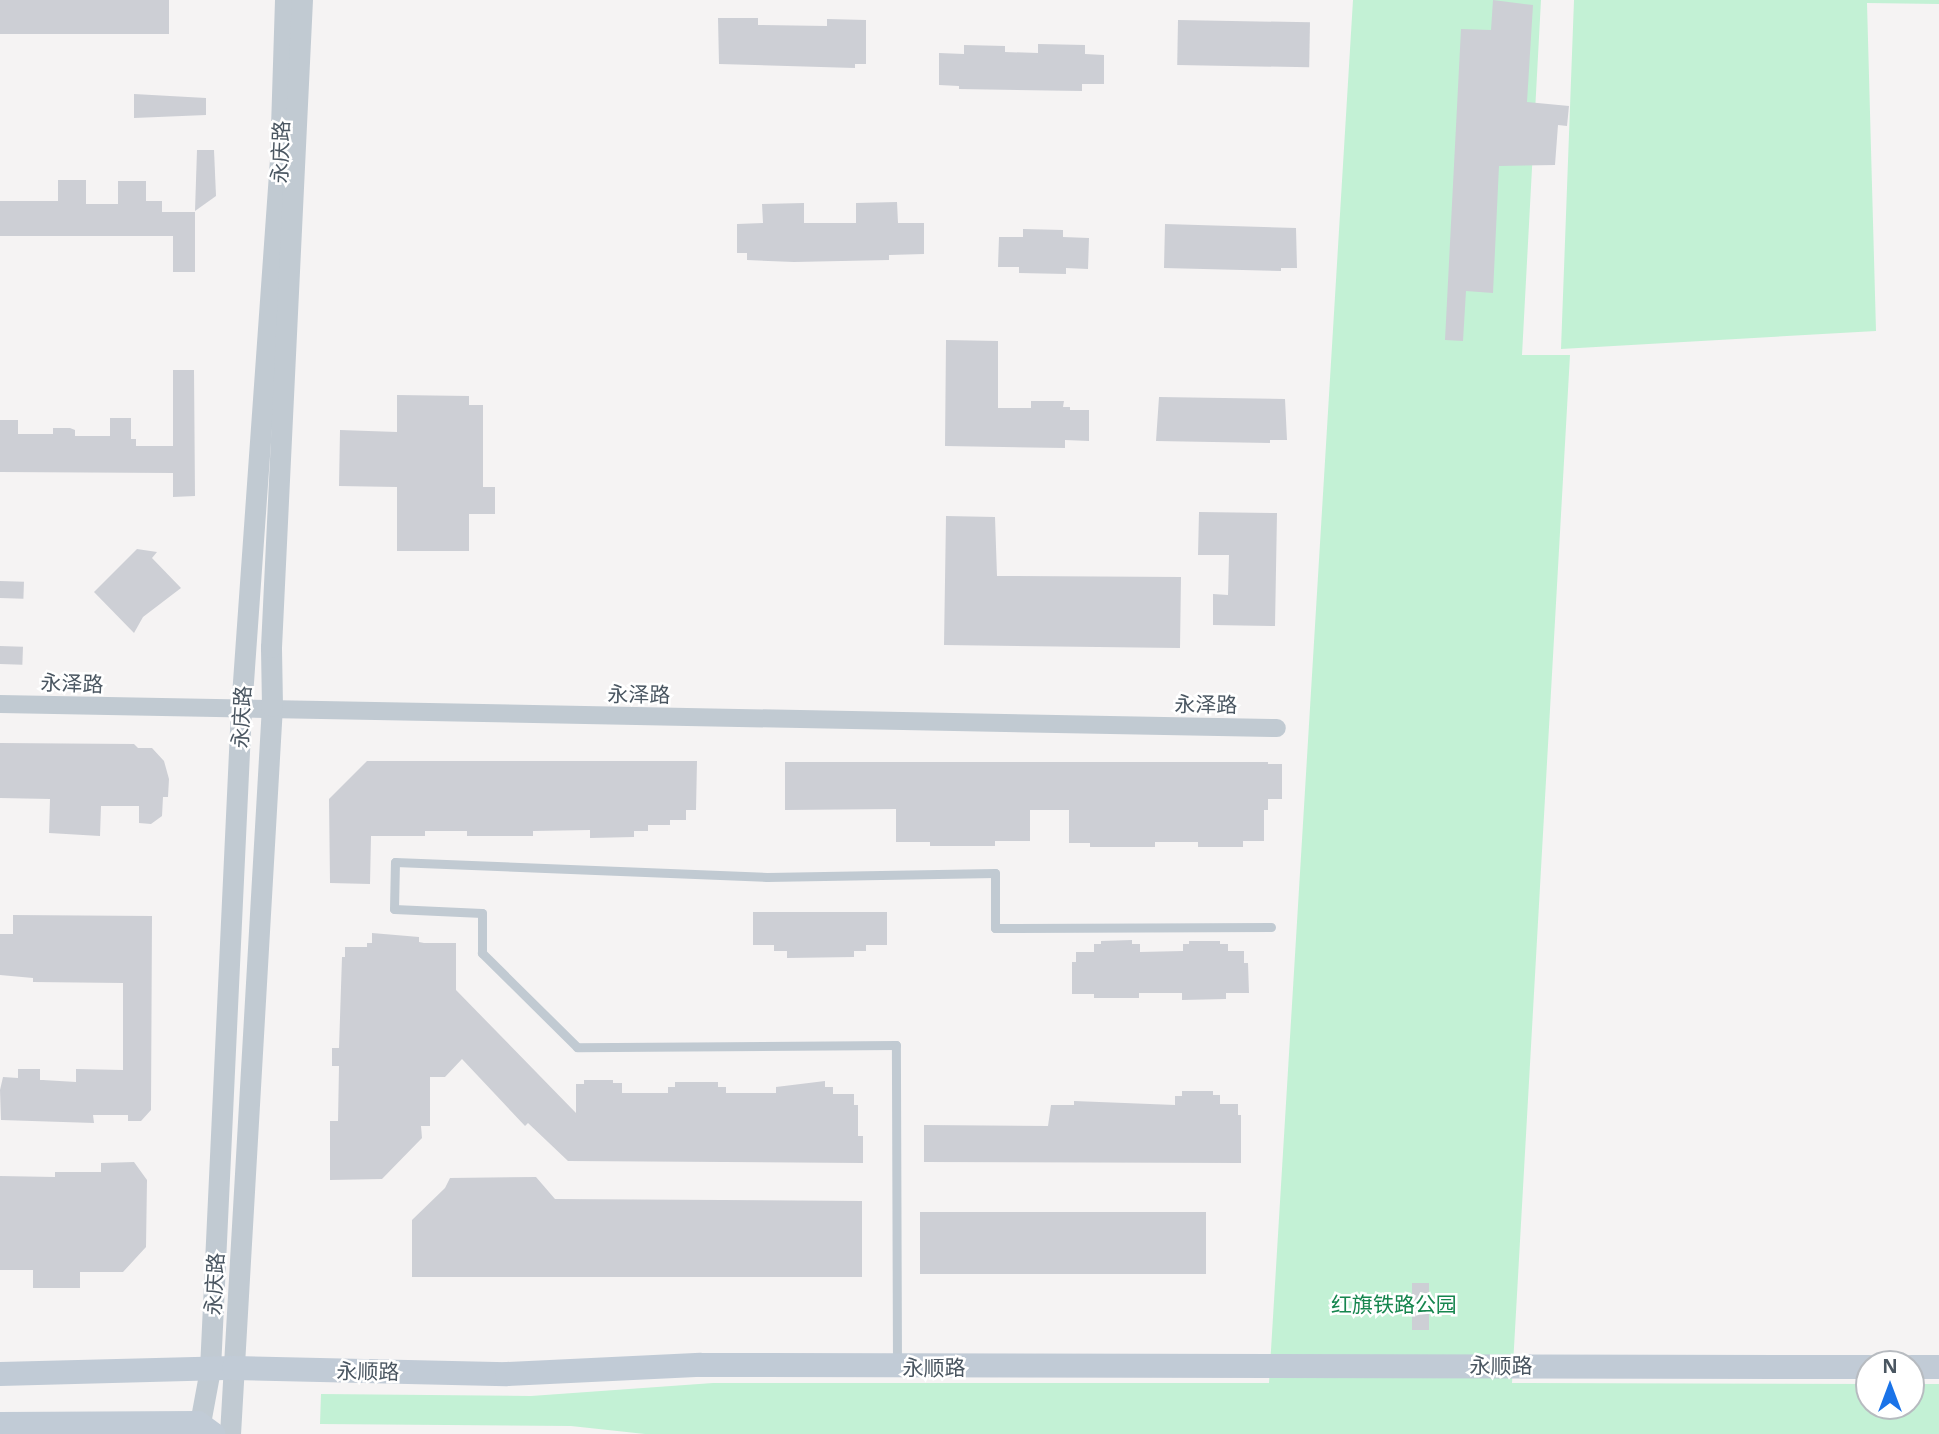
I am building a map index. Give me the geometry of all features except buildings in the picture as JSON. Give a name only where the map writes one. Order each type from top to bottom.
[{"type":"main road","name":"永顺路","points":[[0,1374],[222,1368],[508,1374],[701,1365],[1855,1367]]},
{"type":"main road","points":[[0,1424],[203,1430]]},
{"type":"street","name":"永庆路","points":[[230,1434],[222,1368],[241,710],[281,159],[285,0]]},
{"type":"street","name":"永庆路","points":[[203,1430],[222,1368],[271,711],[271,647],[302,0]]},
{"type":"street","name":"永泽路","points":[[0,704],[1278,728]]},
{"type":"lane","points":[[897,1367],[896,1045],[577,1046],[481,953],[482,913],[394,909],[395,862],[767,877],[995,873],[995,928],[1271,927]]},
{"type":"green space","name":"红旗铁路公园","points":[[1353,0],[1541,0],[1522,355],[1570,355],[1512,1383],[1855,1384],[1855,1420],[1925,1420],[1925,1384],[1939,1384],[1939,1434],[645,1434],[571,1426],[320,1424],[321,1394],[531,1396],[713,1383],[1269,1383]]},
{"type":"green space","points":[[1574,0],[1939,0],[1939,4],[1867,3],[1876,331],[1561,349]]}]
